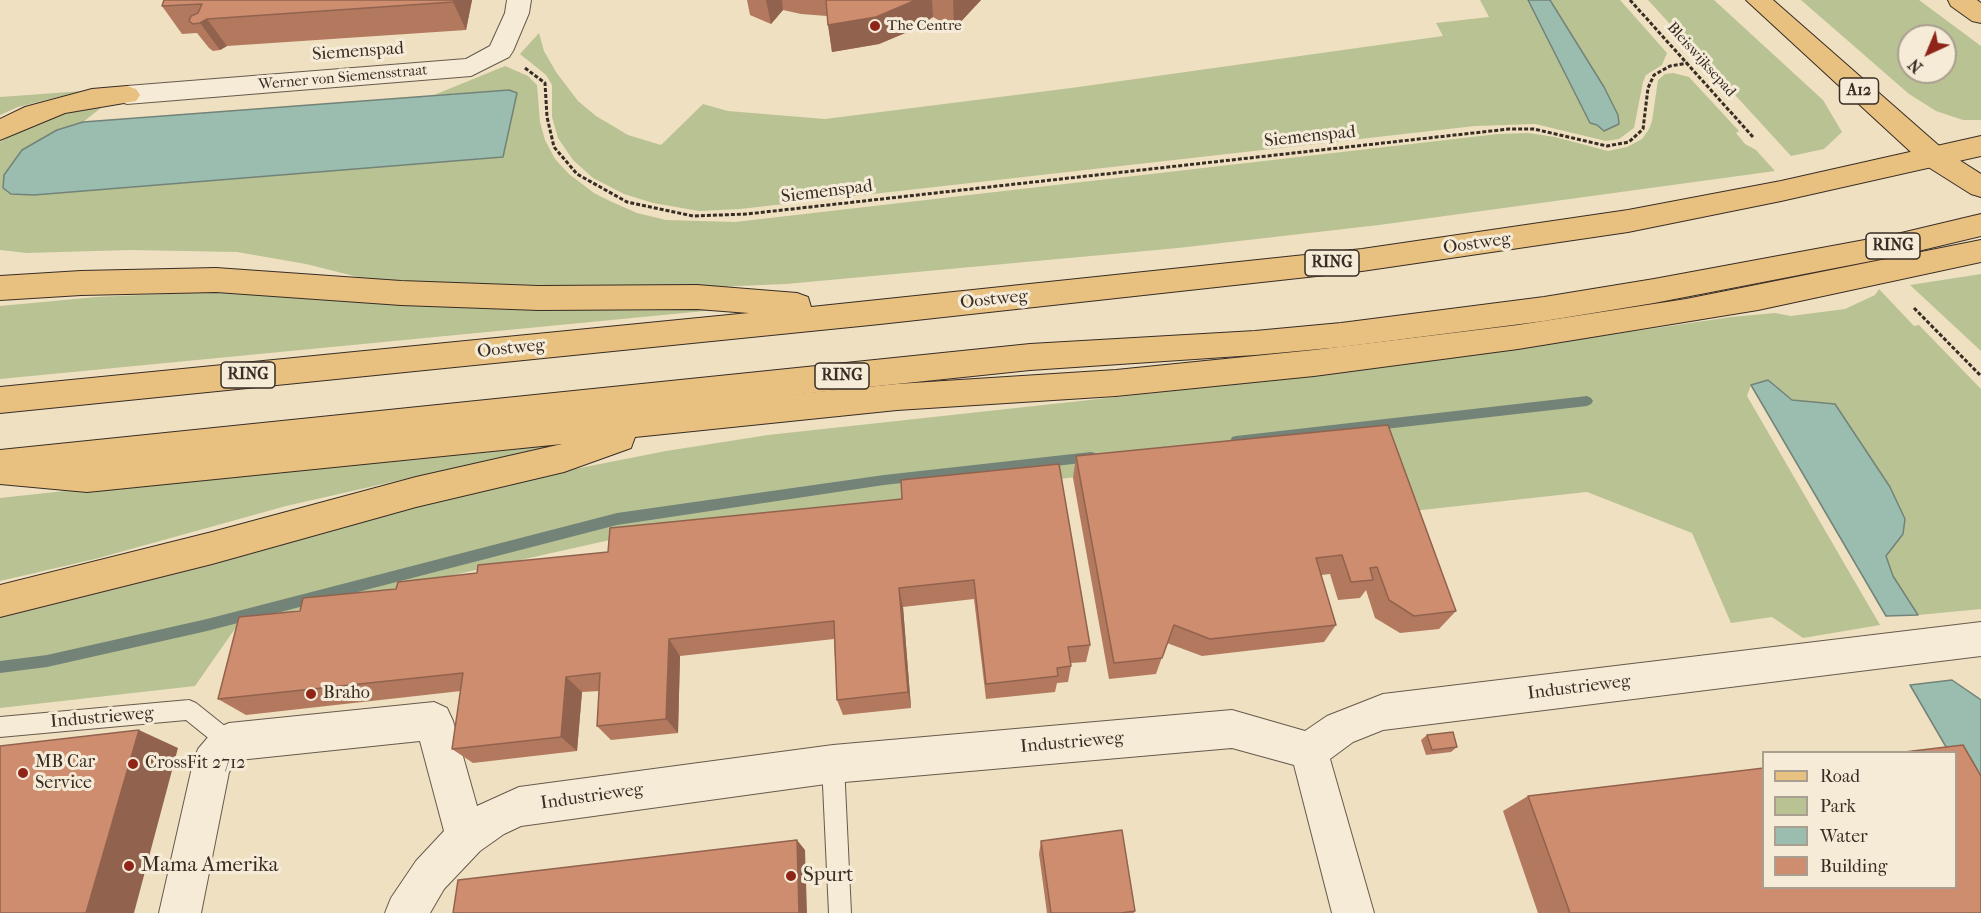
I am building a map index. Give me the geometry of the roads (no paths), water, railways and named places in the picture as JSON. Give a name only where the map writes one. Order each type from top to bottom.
[{"type":"main road","name":"A12","points":[[1758,0],[1935,158],[1981,187]]},
{"type":"main road","points":[[1960,0],[1981,15]]},
{"type":"main road","points":[[0,130],[34,114],[61,105],[92,98],[127,95]]},
{"type":"main road","name":"Oostweg","points":[[0,400],[880,312],[1283,269],[1528,237],[1755,197],[1981,146]]},
{"type":"main road","name":"RING","points":[[0,464],[1030,357],[1255,343],[1341,335],[1533,310],[1654,291],[1896,245],[1981,225]]},
{"type":"main road","points":[[0,470],[87,478],[968,391],[1174,378],[1450,346],[1758,298],[1981,251]]},
{"type":"main road","points":[[0,264],[81,283]]},
{"type":"main road","points":[[0,288],[81,283],[216,280],[400,293],[485,296],[697,297],[880,312]]},
{"type":"main road","points":[[0,601],[212,548],[416,492],[564,458],[664,422]]},
{"type":"street","name":"Werner von Siemensstraat","points":[[127,95],[471,67],[500,51],[517,13],[519,0]]},
{"type":"street","name":"Industrieweg","points":[[406,913],[430,875],[466,837],[490,820],[519,807],[833,764],[1232,729],[1309,751],[1340,729],[1383,712],[1981,639]]},
{"type":"street","points":[[180,913],[212,764],[229,742],[434,721],[466,837]]},
{"type":"street","points":[[1309,751],[1353,913]]},
{"type":"lane","name":"Industrieweg","points":[[0,727],[189,710],[229,742]]},
{"type":"lane","points":[[833,764],[840,913]]},
{"type":"water","points":[[1528,0],[1550,0],[1604,87],[1618,115],[1619,124],[1604,131],[1590,123]]},
{"type":"water","points":[[509,90],[517,93],[503,157],[34,195],[11,194],[3,188],[4,175],[22,150],[57,130],[83,122]]},
{"type":"water","points":[[1768,380],[1792,400],[1835,404],[1890,487],[1905,519],[1903,534],[1886,556],[1893,576],[1918,615],[1886,616],[1751,385]]},
{"type":"water","points":[[1952,680],[1981,700],[1981,809],[1957,751],[1948,751],[1910,685]]},
{"type":"waterway","points":[[1236,441],[1587,401]]},
{"type":"waterway","points":[[0,667],[47,661],[207,625],[617,519],[884,480],[1091,457]]},
{"type":"place","name":"The Centre","points":[[875,26]]},
{"type":"place","name":"Braho","points":[[311,694]]},
{"type":"place","name":"CrossFit 2712","points":[[133,764]]},
{"type":"place","name":"MB Car Service","points":[[23,773]]},
{"type":"place","name":"Mama Amerika","points":[[129,866]]},
{"type":"place","name":"Spurt","points":[[791,876]]}]
